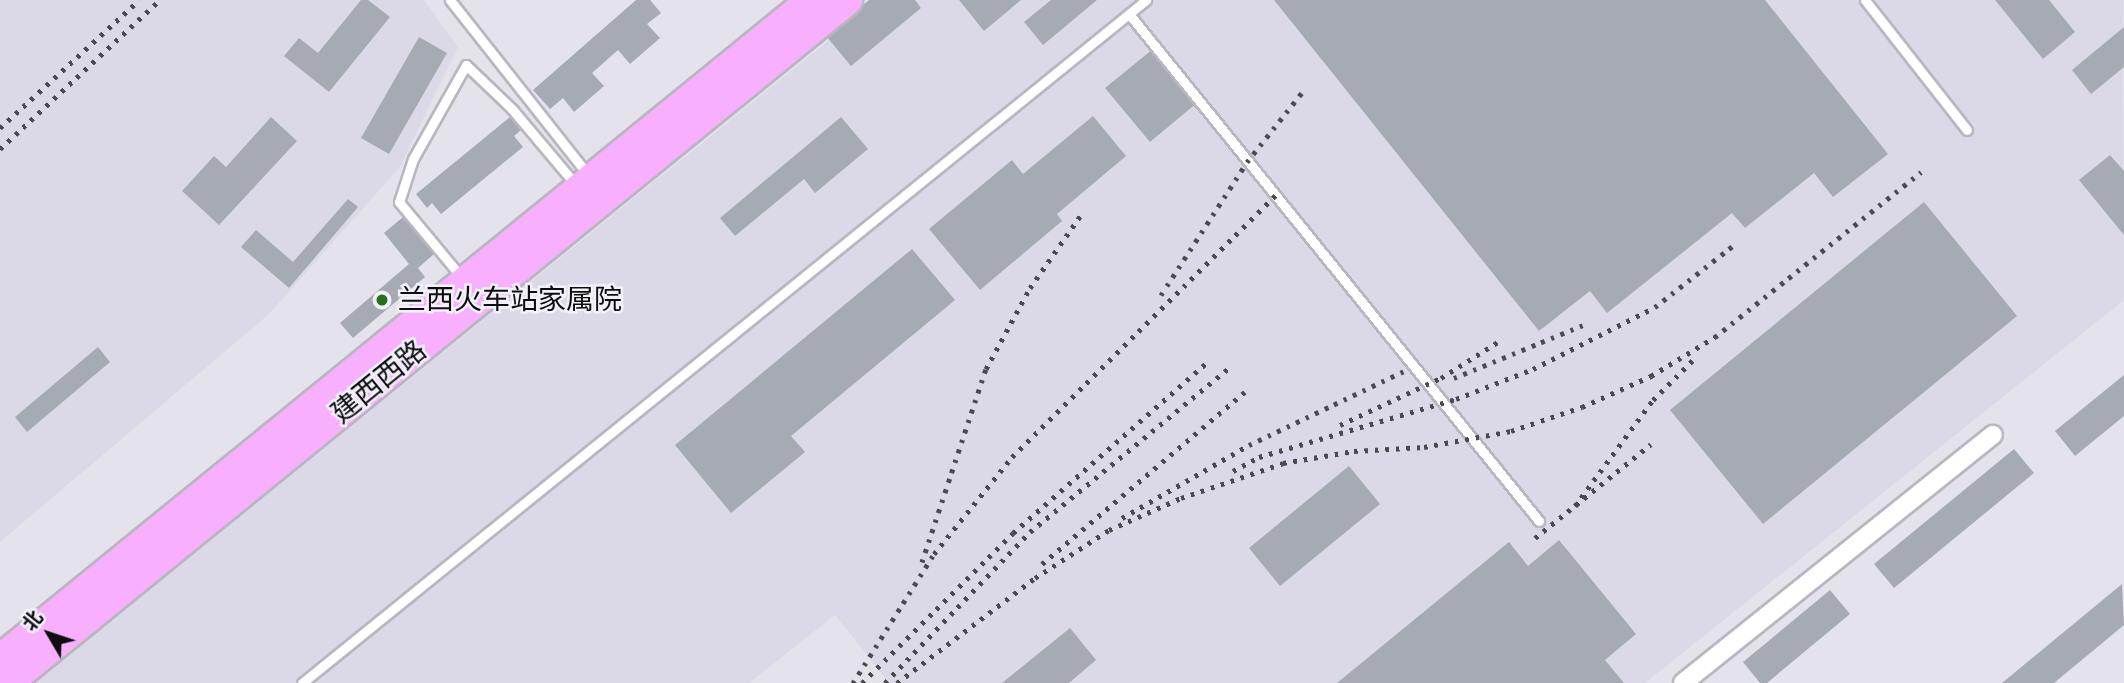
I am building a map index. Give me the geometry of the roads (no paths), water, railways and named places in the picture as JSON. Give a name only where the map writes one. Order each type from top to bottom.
[{"type":"highway","name":"建西西路","points":[[0,660],[813,0]]},
{"type":"highway","name":"建西西路","points":[[7,683],[847,0]]},
{"type":"street","points":[[1683,683],[1993,435]]},
{"type":"lane","points":[[450,0],[585,184]]},
{"type":"lane","points":[[302,683],[1146,0]]},
{"type":"lane","points":[[1865,0],[1967,130]]},
{"type":"lane","points":[[1129,14],[1539,520]]},
{"type":"lane","points":[[465,281],[399,202],[413,159],[466,65],[585,184]]},
{"type":"railway","points":[[0,128],[139,0]]},
{"type":"railway","points":[[0,149],[160,0]]},
{"type":"railway","points":[[1161,295],[1247,162],[1304,90]]},
{"type":"railway","points":[[897,683],[1035,578],[1109,530],[1181,498],[1283,463],[1354,451],[1424,447],[1511,431],[1582,407],[1651,376],[1715,337],[1921,172]]},
{"type":"railway","points":[[853,683],[934,554],[1012,457],[1276,195]]},
{"type":"railway","points":[[922,562],[986,369],[1030,288],[1083,212]]},
{"type":"railway","points":[[1233,471],[1259,457],[1456,399],[1533,369],[1655,307],[1735,244]]},
{"type":"railway","points":[[1454,378],[1583,325]]},
{"type":"railway","points":[[1340,425],[1441,378],[1498,342]]},
{"type":"railway","points":[[1575,506],[1653,400],[1696,357]]},
{"type":"railway","points":[[862,683],[1013,533],[1209,361]]},
{"type":"railway","points":[[885,683],[1030,532],[1228,369]]},
{"type":"railway","points":[[1122,518],[1249,445],[1408,369]]},
{"type":"railway","points":[[1042,564],[1245,392]]},
{"type":"railway","points":[[1535,538],[1651,444]]},
{"type":"place","name":"兰西火车站家属院","points":[[382,300]]}]
